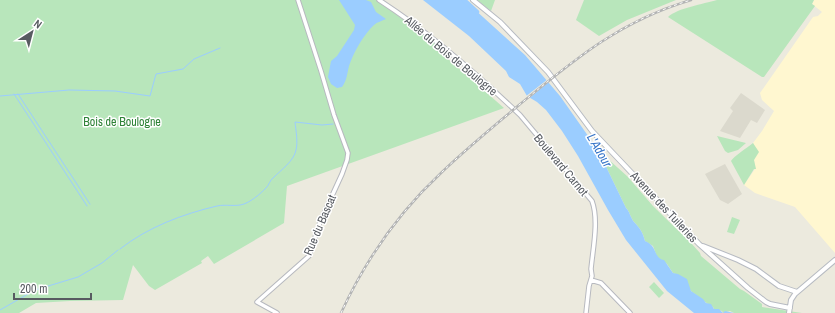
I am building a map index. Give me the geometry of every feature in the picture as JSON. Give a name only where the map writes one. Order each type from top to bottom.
[{"type":"main road","name":"Avenue des Tuileries","points":[[473,0],[500,22],[549,74],[592,131],[699,244],[766,302],[790,310]]},
{"type":"main road","points":[[699,244],[738,260],[756,269],[779,286],[797,292]]},
{"type":"main road","points":[[790,310],[792,299],[797,292],[835,260]]},
{"type":"street","name":"Rue du Bascat","points":[[277,313],[257,302],[309,256],[320,222],[342,174],[348,153],[334,116],[298,0]]},
{"type":"street","name":"Allée du Bois de Boulogne","points":[[379,0],[418,26],[450,52],[520,115]]},
{"type":"street","name":"Boulevard Carnot","points":[[520,115],[592,200],[595,209],[595,221],[591,280],[586,313]]},
{"type":"street","points":[[591,280],[601,283],[630,313]]},
{"type":"shaded area","points":[[814,0],[835,0],[835,253],[795,207],[755,193],[744,185],[755,169],[754,160],[756,150],[753,143],[774,111],[762,100],[760,93],[813,17],[818,16],[822,12],[812,4]]},
{"type":"shaded area","points":[[741,93],[765,110],[757,123],[751,120],[740,138],[720,131],[733,111],[730,108]]},
{"type":"shaded area","points":[[725,164],[742,194],[728,204],[720,200],[705,174]]},
{"type":"green space","name":"Bois de Boulogne","points":[[0,0],[379,0],[391,11],[429,38],[440,48],[439,51],[504,108],[287,186],[284,223],[214,264],[208,256],[201,261],[202,263],[155,290],[149,286],[133,265],[123,300],[36,303],[19,313],[0,313]]},
{"type":"green space","points":[[477,0],[495,0],[491,11]]},
{"type":"green space","points":[[584,0],[676,0],[627,20],[599,36],[576,20]]},
{"type":"green space","points":[[717,0],[814,0],[812,4],[815,6],[764,77],[762,77],[668,17],[678,11]]},
{"type":"green space","points":[[717,136],[746,143],[738,150],[728,153],[725,151]]},
{"type":"green space","points":[[753,143],[759,152],[754,160],[756,169],[754,169],[744,185],[731,161]]},
{"type":"green space","points":[[598,150],[627,176],[653,206],[691,243],[701,256],[740,289],[762,304],[762,307],[802,313],[734,313],[730,311],[723,313],[722,311],[714,309],[692,292],[684,278],[673,273],[667,264],[657,257],[653,246],[645,241],[641,231],[626,208]]},
{"type":"green space","points":[[732,217],[740,220],[734,234],[727,232]]},
{"type":"green space","points":[[654,282],[664,293],[659,298],[649,287]]},
{"type":"water","points":[[339,0],[366,0],[371,2],[376,12],[386,19],[375,24],[363,38],[351,61],[344,84],[342,87],[337,88],[331,84],[328,77],[331,61],[337,56],[354,30],[355,25]]},
{"type":"water","points":[[423,0],[464,0],[525,55],[560,96],[598,150],[626,208],[641,231],[645,241],[652,246],[658,257],[664,260],[673,273],[687,279],[691,291],[703,299],[706,303],[711,304],[714,309],[719,309],[723,313],[694,313],[667,291],[626,240],[578,156],[546,110],[527,96],[520,84],[509,77],[506,71],[469,36]]},
{"type":"water","points":[[725,311],[734,313],[723,313]]},
{"type":"pier","points":[[548,79],[550,81],[528,99],[525,97]]},
{"type":"waterway","name":"L'Adour","points":[[464,0],[477,12]]},
{"type":"waterway","points":[[0,96],[69,90],[115,91],[150,96],[156,74],[183,69],[194,59],[220,48]]},
{"type":"waterway","points":[[14,94],[87,206]]},
{"type":"waterway","points":[[18,94],[90,204]]},
{"type":"waterway","points":[[120,249],[142,234],[179,217],[217,206],[241,205],[250,201],[259,195],[272,179],[293,158],[297,144],[295,122],[322,125],[333,124]]},
{"type":"waterway","points":[[0,310],[35,290],[78,277],[102,263],[118,250]]},
{"type":"railway","points":[[341,313],[350,294],[384,238],[411,204],[460,155],[540,88],[599,43],[642,19],[691,0]]}]
